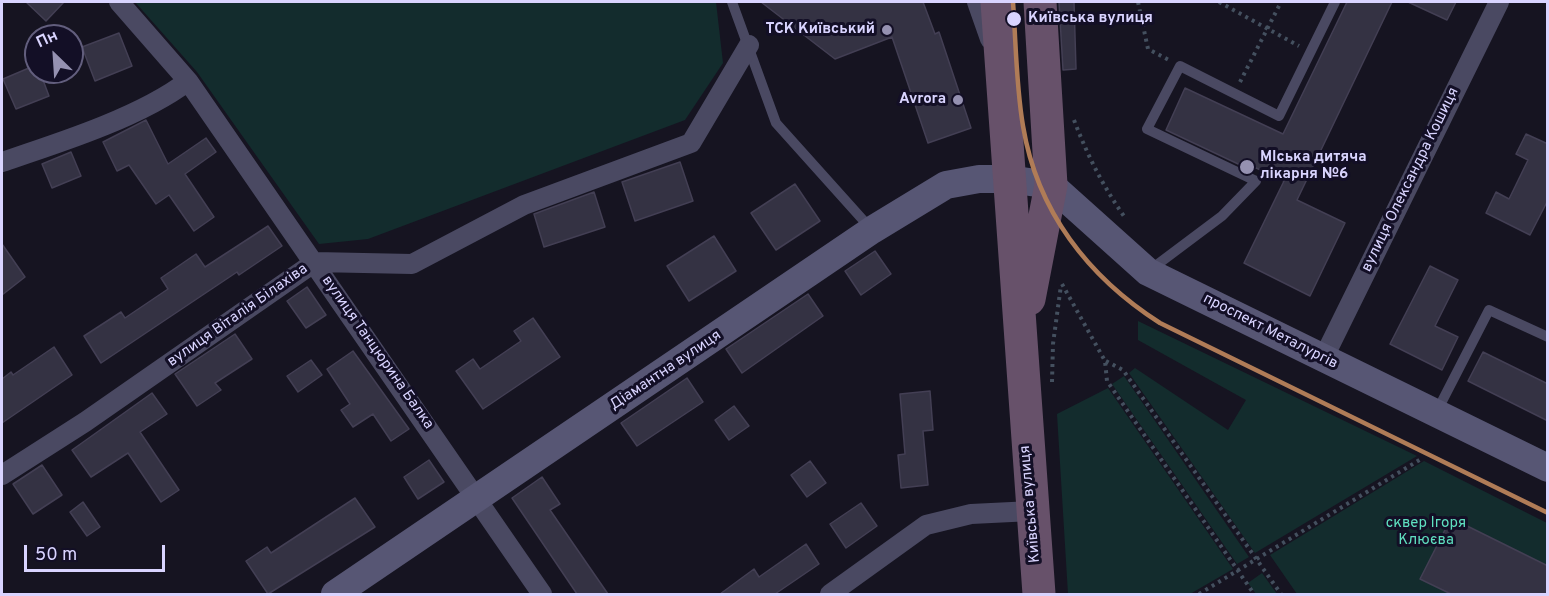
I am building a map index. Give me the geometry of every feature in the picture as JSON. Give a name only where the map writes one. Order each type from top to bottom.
[{"type":"highway","name":"Київська вулиця","points":[[997,2],[1039,594]]},
{"type":"highway","name":"Київська вулиця","points":[[1021,342],[1051,185],[1040,2]]},
{"type":"street","name":"вулиця Танцюрина Балка","points":[[119,2],[188,81],[478,498],[542,594]]},
{"type":"street","points":[[977,2],[1001,68]]},
{"type":"street","name":"вулиця Олександра Кошиця","points":[[1323,359],[1499,2]]},
{"type":"street","name":"вулиця Віталія Білахіва","points":[[2,476],[85,422],[315,262],[412,264],[524,205],[691,143],[749,45]]},
{"type":"street","points":[[2,162],[65,141],[169,95],[188,81]]},
{"type":"street","name":"Діамантна вулиця","points":[[335,594],[872,230],[946,185],[979,178],[1008,179]]},
{"type":"street","points":[[1008,179],[1051,185]]},
{"type":"street","name":"проспект Металургів","points":[[1051,185],[1148,272],[1548,468]]},
{"type":"street","points":[[830,594],[926,525],[971,514],[1032,511]]},
{"type":"lane","points":[[732,2],[776,123],[872,230]]},
{"type":"lane","points":[[1148,272],[1222,216],[1256,181],[1147,129],[1180,66],[1279,116],[1335,2]]},
{"type":"lane","points":[[1436,413],[1489,310],[1548,337]]},
{"type":"path","points":[[1138,2],[1148,49],[1180,66]]},
{"type":"path","points":[[1219,2],[1310,52]]},
{"type":"path","points":[[1235,93],[1281,2]]},
{"type":"path","points":[[1071,113],[1086,152],[1105,190],[1128,221]]},
{"type":"path","points":[[1051,388],[1053,344],[1062,284],[1106,361],[1107,381],[1254,594]]},
{"type":"path","points":[[1106,361],[1123,370],[1281,594]]},
{"type":"path","points":[[1199,594],[1421,459]]},
{"type":"green space","points":[[135,2],[716,2],[723,63],[685,120],[368,239],[319,244],[197,72]]},
{"type":"green space","name":"сквер Ігоря Клюєва","points":[[1138,321],[1417,456],[1255,553],[1129,373],[1135,368],[1228,430],[1246,400],[1138,340]]},
{"type":"green space","points":[[1124,376],[1249,557],[1237,564],[1112,384]]},
{"type":"green space","points":[[1108,388],[1233,569],[1190,594],[1068,594],[1057,414]]},
{"type":"green space","name":"сквер Ігоря Клюєва","points":[[1424,461],[1547,523],[1547,594],[1297,594],[1270,555]]},
{"type":"green space","points":[[1262,573],[1277,594],[1256,594],[1248,583]]},
{"type":"building","points":[[26,2],[64,2],[46,21]]},
{"type":"building","points":[[761,2],[923,2],[935,34],[939,32],[971,128],[928,143],[892,37],[835,59]]},
{"type":"building","points":[[1059,2],[1074,2],[1076,69],[1063,70]]},
{"type":"building","points":[[1347,2],[1392,2],[1297,200],[1345,223],[1310,296],[1244,263],[1284,181],[1254,167],[1253,171],[1166,130],[1185,88],[1283,134]]},
{"type":"building","points":[[1408,2],[1456,2],[1447,20]]},
{"type":"building","points":[[119,33],[132,66],[95,81],[84,52],[84,46]]},
{"type":"building","points":[[24,70],[24,84],[44,84],[49,96],[16,109],[3,79]]},
{"type":"building","points":[[146,120],[168,164],[206,138],[216,152],[185,174],[214,217],[194,231],[169,195],[156,204],[129,165],[117,171],[103,142]]},
{"type":"building","points":[[1526,134],[1548,144],[1548,200],[1530,235],[1486,213],[1496,192],[1509,199],[1528,160],[1516,154]]},
{"type":"building","points":[[71,152],[81,176],[52,188],[42,164]]},
{"type":"building","points":[[680,162],[693,201],[635,221],[622,182]]},
{"type":"building","points":[[795,184],[820,221],[776,250],[751,213]]},
{"type":"building","points":[[594,192],[605,227],[544,247],[534,214]]},
{"type":"building","points":[[268,226],[282,246],[239,275],[237,272],[101,363],[84,336],[121,312],[125,318],[168,289],[161,278],[196,254],[205,267]]},
{"type":"building","points":[[714,236],[736,271],[689,301],[667,266]]},
{"type":"building","points":[[2,244],[25,277],[2,295]]},
{"type":"building","points":[[875,251],[891,274],[861,295],[845,271]]},
{"type":"building","points":[[1430,266],[1458,280],[1435,326],[1458,337],[1442,370],[1390,344]]},
{"type":"building","points":[[307,287],[326,315],[306,328],[287,301]]},
{"type":"building","points":[[808,294],[823,316],[742,373],[726,349]]},
{"type":"building","points":[[533,318],[560,357],[483,409],[456,371],[473,359],[480,369],[521,341],[514,331]]},
{"type":"building","points":[[235,334],[252,359],[215,383],[221,390],[197,406],[175,374]]},
{"type":"building","points":[[54,347],[72,375],[2,423],[2,379],[11,372],[13,375]]},
{"type":"building","points":[[353,351],[409,429],[391,441],[373,414],[353,427],[341,410],[350,404],[327,369]]},
{"type":"building","points":[[1483,352],[1548,384],[1548,421],[1468,381]]},
{"type":"building","points":[[311,360],[322,375],[298,392],[287,376]]},
{"type":"building","points":[[687,378],[703,402],[637,446],[621,423]]},
{"type":"building","points":[[930,391],[933,430],[923,431],[928,485],[901,488],[898,455],[905,454],[900,394]]},
{"type":"building","points":[[152,393],[167,414],[140,432],[179,490],[161,502],[128,453],[91,477],[72,450]]},
{"type":"building","points":[[734,406],[749,426],[729,440],[715,420]]},
{"type":"building","points":[[429,460],[444,482],[418,499],[404,477]]},
{"type":"building","points":[[810,461],[826,483],[807,497],[791,475]]},
{"type":"building","points":[[42,465],[62,495],[33,514],[13,484]]},
{"type":"building","points":[[542,477],[560,504],[550,510],[608,594],[577,594],[512,498]]},
{"type":"building","points":[[355,498],[375,527],[268,594],[246,561],[267,547],[271,553]]},
{"type":"building","points":[[83,502],[100,527],[87,536],[70,512]]},
{"type":"building","points":[[861,503],[877,526],[846,548],[830,524]]},
{"type":"building","points":[[1451,518],[1548,566],[1548,594],[1451,594],[1420,579]]},
{"type":"building","points":[[806,544],[819,564],[775,594],[720,594],[754,569],[759,577]]},
{"type":"transit line","points":[[1013,2],[1019,95],[1030,157],[1040,186],[1054,214],[1070,239],[1110,285],[1160,323],[1548,513]]},
{"type":"place","name":"Київська вулиця","points":[[1014,19]]},
{"type":"place","name":"ТСК Київський","points":[[887,30]]},
{"type":"place","name":"Avrora","points":[[958,100]]},
{"type":"place","name":"МІська дитяча лікарня №6","points":[[1247,167]]}]
